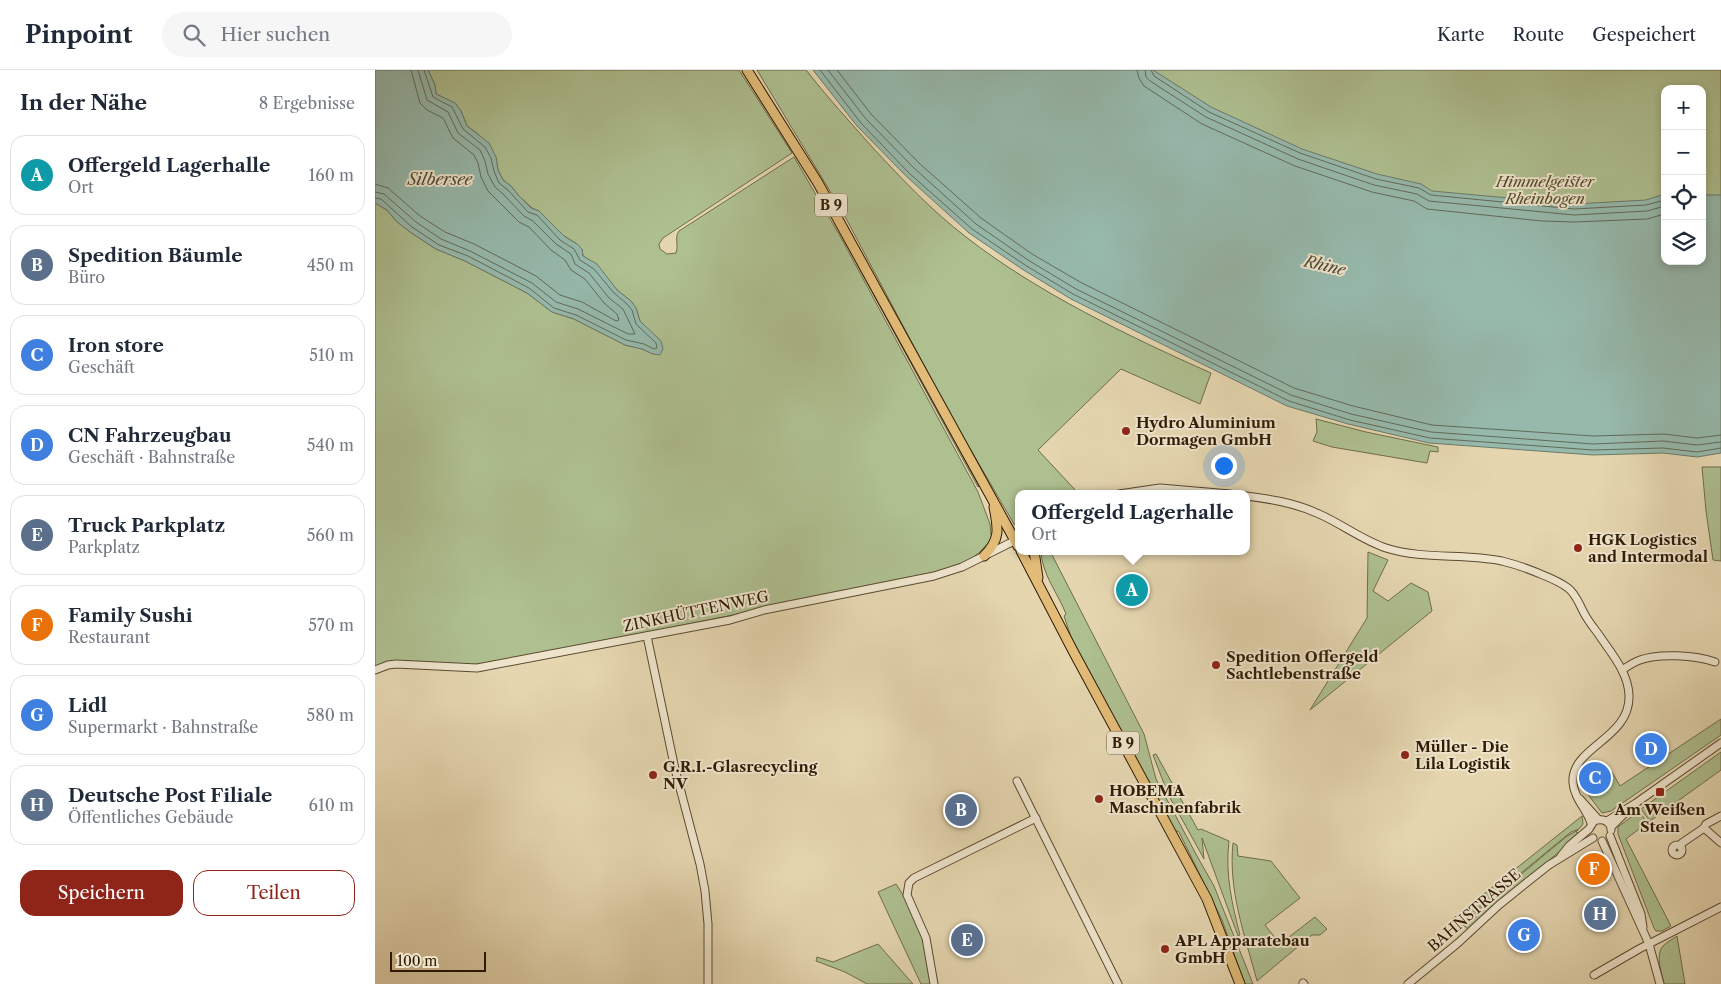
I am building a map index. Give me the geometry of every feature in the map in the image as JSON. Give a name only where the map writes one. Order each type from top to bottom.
[{"type":"main road","name":"B 9","points":[[747,70],[792,139],[823,192],[950,425],[1015,538]]},
{"type":"main road","points":[[984,556],[991,549],[997,535],[993,499]]},
{"type":"main road","name":"B 9","points":[[1023,555],[1207,899],[1240,984]]},
{"type":"main road","points":[[1035,555],[1040,588]]},
{"type":"street","points":[[1146,490],[1160,488],[1183,490]]},
{"type":"street","points":[[1250,496],[1272,499],[1306,508],[1368,541],[1401,552],[1436,557],[1500,561],[1518,565],[1557,581],[1574,594],[1584,613],[1622,670],[1629,692],[1627,712],[1611,734],[1577,764],[1573,783],[1578,797],[1593,824],[1593,838],[1602,841],[1649,944],[1659,984]]},
{"type":"street","name":"ZINKHÜTTENWEG","points":[[375,670],[396,664],[477,668],[730,620],[764,610],[925,579],[953,570],[1015,543]]},
{"type":"street","points":[[647,636],[673,760],[700,864],[705,891],[708,924],[708,984]]},
{"type":"street","points":[[1622,670],[1640,660],[1655,656],[1704,658],[1715,662]]},
{"type":"street","points":[[1593,824],[1609,824],[1624,816],[1632,806],[1721,743]]},
{"type":"street","points":[[1017,781],[1118,984]]},
{"type":"street","points":[[1680,846],[1704,828],[1706,824],[1721,816]]},
{"type":"street","points":[[934,984],[926,938],[909,903],[908,889],[914,878],[1036,818]]},
{"type":"street","name":"BAHNSTRASSE","points":[[1559,859],[1569,846],[1593,824]]},
{"type":"street","points":[[1609,824],[1610,836],[1641,914],[1644,933]]},
{"type":"street","points":[[1704,828],[1721,843]]},
{"type":"street","points":[[1602,841],[1610,836]]},
{"type":"street","name":"BAHNSTRASSE","points":[[1408,984],[1458,943],[1499,905],[1559,859],[1593,838]]},
{"type":"street","points":[[1594,976],[1649,944],[1721,907]]},
{"type":"green space","points":[[428,70],[739,70],[792,153],[663,238],[659,244],[660,249],[667,254],[676,253],[679,231],[794,157],[840,236],[978,492],[990,524],[991,535],[993,536],[983,548],[962,564],[896,582],[614,639],[480,664],[393,661],[375,666],[375,203],[387,210],[396,221],[410,232],[436,249],[465,261],[527,293],[552,312],[574,319],[625,345],[653,354],[645,326],[640,321],[636,308],[631,301],[617,290],[597,265],[583,256],[582,249],[577,244],[564,236],[539,211],[532,208],[503,180],[498,170],[496,157],[478,134],[467,126],[461,111],[455,103],[436,94],[435,85]]},
{"type":"green space","points":[[757,70],[806,70],[895,171],[929,206],[966,237],[1023,277],[1053,295],[1148,344],[1211,373],[1200,404],[1121,369],[1038,450],[1075,490],[1015,490],[1015,525],[951,416],[842,211]]},
{"type":"green space","name":"Himmelgeister Rheinbogen","points":[[1013,70],[1721,70],[1721,318]]},
{"type":"green space","points":[[842,232],[979,486],[978,487],[840,233]]},
{"type":"green space","points":[[1316,419],[1438,447],[1438,452],[1430,451],[1427,463],[1332,447],[1313,441],[1317,432]]},
{"type":"green space","points":[[1702,467],[1721,467],[1721,561],[1713,560]]},
{"type":"green space","points":[[1368,552],[1388,560],[1373,591],[1388,601],[1411,583],[1428,592],[1432,611],[1310,710],[1367,618]]},
{"type":"green space","points":[[1041,555],[1052,555],[1144,734],[1156,779],[1214,886],[1253,984],[1245,984],[1222,920],[1179,832],[1173,829],[1073,643],[1064,616],[1066,614],[1047,576]]},
{"type":"green space","points":[[1721,719],[1721,735],[1611,811],[1602,813],[1584,789],[1612,772],[1620,786]]},
{"type":"green space","points":[[1721,752],[1721,770],[1650,821],[1641,809]]},
{"type":"green space","points":[[1156,754],[1198,830],[1201,829],[1229,841],[1229,877],[1240,935],[1238,936],[1202,838],[1204,859],[1168,794],[1153,755]]},
{"type":"green space","points":[[1639,811],[1647,823],[1626,839],[1671,926],[1662,931],[1656,931],[1654,928],[1618,834],[1618,827]]},
{"type":"green space","points":[[1582,816],[1583,824],[1579,829],[1571,832],[1465,919],[1459,931],[1450,921]]},
{"type":"green space","points":[[1578,830],[1576,832],[1580,834],[1468,929],[1463,925],[1470,917],[1567,836]]},
{"type":"green space","points":[[1233,843],[1237,845],[1238,856],[1271,861],[1300,898],[1265,925],[1280,944],[1315,917],[1327,929],[1320,935],[1312,935],[1257,981],[1235,895],[1232,861]]},
{"type":"green space","points":[[896,884],[905,898],[924,940],[932,984],[921,984],[878,892]]},
{"type":"green space","points":[[1677,936],[1685,984],[1664,984],[1659,954],[1663,946]]},
{"type":"green space","points":[[878,944],[913,984],[867,984],[845,972],[816,961],[817,957],[833,962]]},
{"type":"water","name":"Silbersee","points":[[375,70],[428,70],[435,85],[436,94],[455,103],[461,111],[467,126],[489,143],[496,157],[498,170],[503,180],[531,208],[539,211],[564,236],[577,244],[582,249],[583,256],[597,264],[617,290],[631,301],[636,308],[640,321],[661,341],[663,349],[660,355],[625,345],[574,319],[552,312],[527,293],[465,261],[436,249],[410,232],[396,221],[387,210],[375,203]]},
{"type":"water","name":"Rhine","points":[[813,70],[1153,70],[1211,107],[1302,149],[1377,174],[1421,184],[1432,191],[1574,204],[1646,200],[1661,195],[1661,265],[1706,265],[1706,195],[1721,195],[1721,453],[1697,457],[1663,453],[1593,455],[1429,443],[1348,424],[1287,406],[1071,299],[1022,269],[969,233],[906,176],[857,126]]},
{"type":"place","name":"Hydro Aluminium Dormagen GmbH","points":[[1126,431]]},
{"type":"place","name":"HGK Logistics and Intermodal","points":[[1578,548]]},
{"type":"place","name":"Offergeld Lagerhalle","points":[[1132,590]]},
{"type":"place","name":"Spedition Offergeld Sachtlebenstraße","points":[[1216,665]]},
{"type":"place","name":"CN Fahrzeugbau","points":[[1651,749]]},
{"type":"place","name":"Müller - Die Lila Logistik","points":[[1405,755]]},
{"type":"place","name":"G.R.I.-Glasrecycling NV","points":[[653,775]]},
{"type":"place","name":"Iron store","points":[[1595,778]]},
{"type":"place","name":"Am Weißen Stein","points":[[1660,792]]},
{"type":"place","name":"HOBEMA Maschinenfabrik","points":[[1099,799]]},
{"type":"place","name":"Spedition Bäumle","points":[[961,810]]},
{"type":"place","name":"Family Sushi","points":[[1594,869]]},
{"type":"place","name":"Deutsche Post Filiale","points":[[1600,914]]},
{"type":"place","name":"Lidl","points":[[1524,935]]},
{"type":"place","name":"Truck Parkplatz","points":[[967,940]]},
{"type":"place","name":"APL Apparatebau GmbH","points":[[1165,949]]}]
